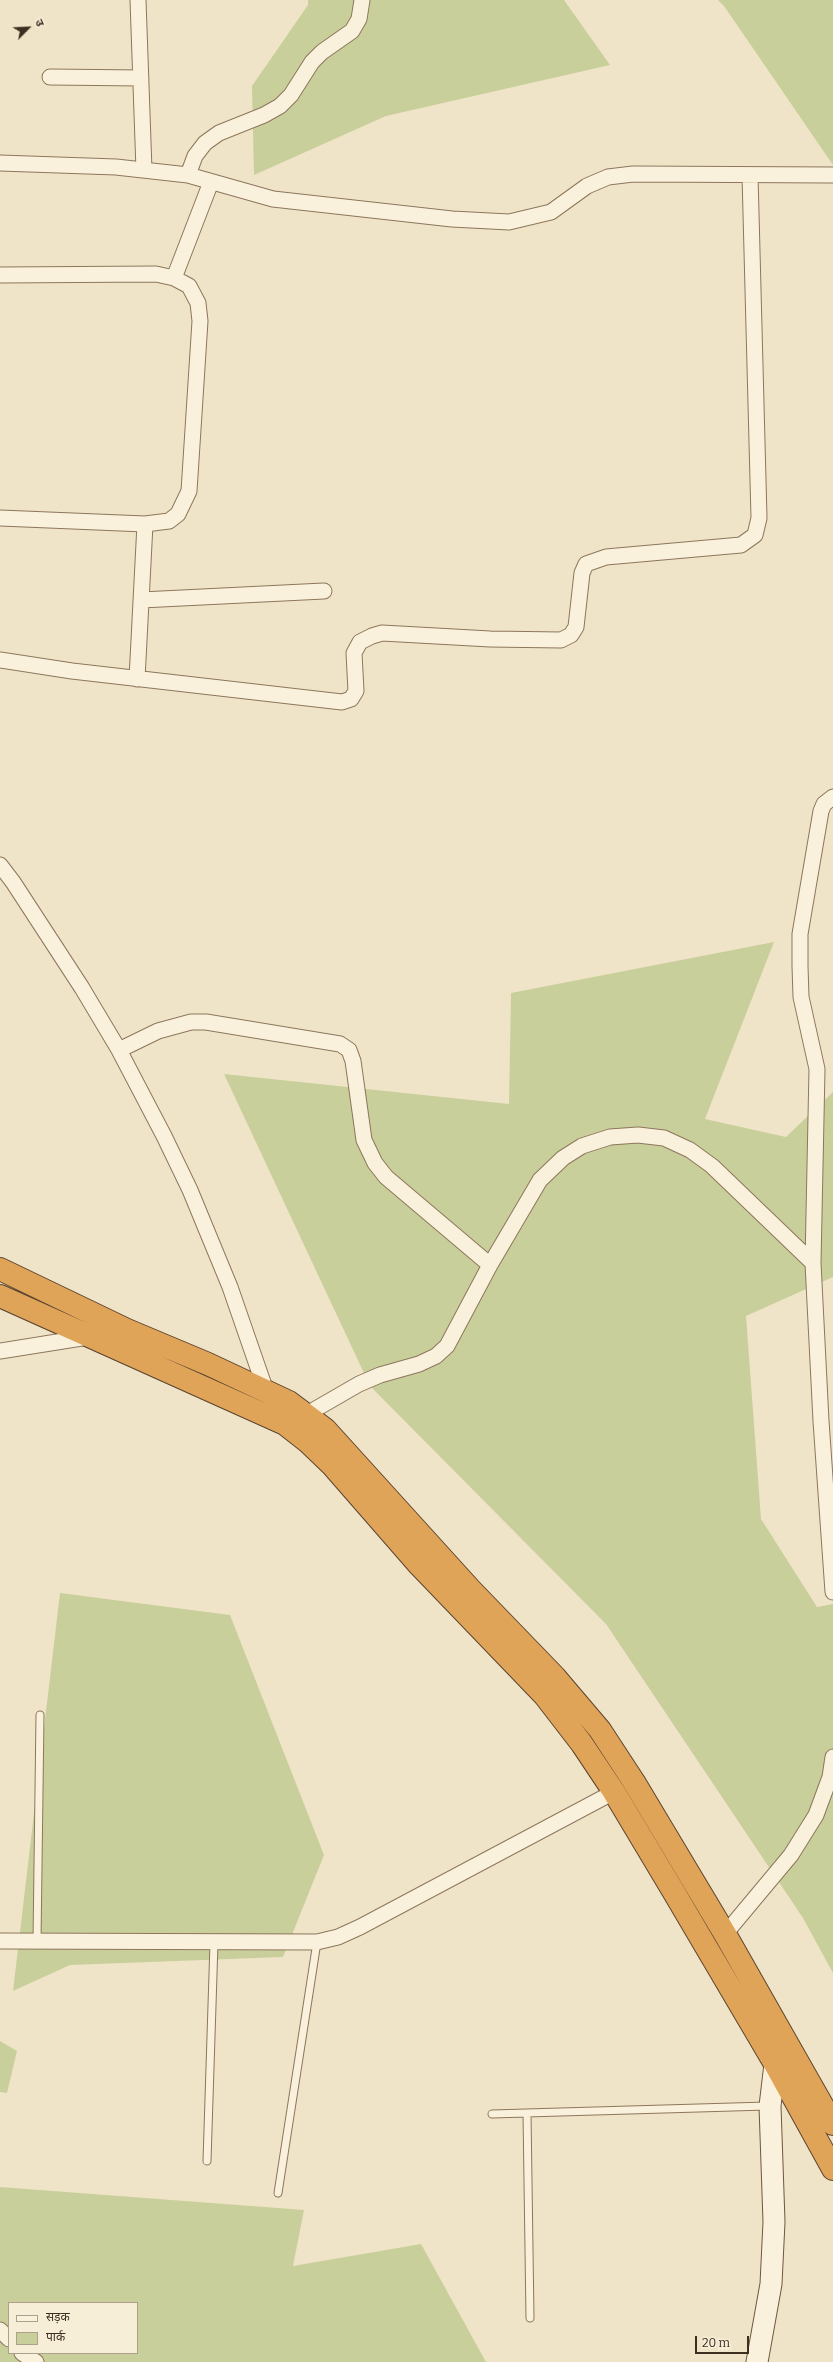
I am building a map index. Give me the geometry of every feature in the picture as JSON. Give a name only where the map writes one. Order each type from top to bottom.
[{"type":"highway","points":[[0,1269],[127,1330],[289,1402],[307,1414],[325,1429],[470,1588],[555,1677],[600,1730],[634,1782],[725,1934],[833,2124]]},
{"type":"highway","points":[[0,1296],[88,1337],[285,1424],[308,1442],[332,1465],[420,1566],[545,1696],[582,1744],[614,1792],[775,2064],[833,2169]]},
{"type":"street","points":[[138,0],[144,170]]},
{"type":"street","points":[[188,175],[195,156],[205,143],[219,133],[275,109],[291,95],[312,62],[322,52],[352,31],[359,19],[362,0]]},
{"type":"street","points":[[50,77],[141,78]]},
{"type":"street","points":[[0,163],[116,167],[188,175],[273,199],[452,219],[509,222],[551,212],[587,186],[608,177],[633,174],[833,175]]},
{"type":"street","points":[[0,660],[137,679],[342,702],[351,699],[356,691],[354,653],[360,642],[372,636],[382,633],[490,639],[562,640],[571,635],[576,627],[582,573],[586,564],[606,557],[741,545],[754,536],[759,518],[750,175]]},
{"type":"street","points":[[174,278],[211,182]]},
{"type":"street","points":[[0,275],[156,274],[174,278],[189,286],[198,303],[200,321],[189,491],[178,514],[169,521],[145,524],[0,518]]},
{"type":"street","points":[[137,679],[145,524]]},
{"type":"street","points":[[141,600],[324,591]]},
{"type":"street","points":[[833,797],[824,804],[821,811],[800,934],[801,998],[817,1069],[812,1263],[827,1419],[833,1592]]},
{"type":"street","points":[[0,865],[51,938],[120,1050],[190,1190],[230,1288],[266,1391]]},
{"type":"street","points":[[120,1050],[158,1031],[191,1022],[206,1022],[340,1044],[349,1050],[353,1061],[364,1140],[375,1163],[386,1177],[490,1265]]},
{"type":"street","points":[[307,1414],[360,1384],[380,1375],[419,1364],[436,1356],[447,1346],[490,1265],[540,1180],[563,1158],[582,1146],[610,1137],[638,1135],[664,1138],[690,1150],[712,1166],[812,1263]]},
{"type":"street","points":[[0,1351],[88,1337]]},
{"type":"street","points":[[725,1934],[791,1855],[816,1815],[830,1777],[833,1757]]},
{"type":"street","points":[[0,1942],[317,1942],[338,1936],[360,1926],[614,1792]]},
{"type":"street","points":[[757,2362],[771,2284],[774,2222],[770,2106],[775,2064]]},
{"type":"street","points":[[0,2330],[8,2338]]},
{"type":"street","points":[[24,2354],[36,2362]]},
{"type":"lane","points":[[37,1942],[40,1715]]},
{"type":"lane","points":[[278,2193],[317,1942]]},
{"type":"lane","points":[[206,2161],[214,1943]]},
{"type":"lane","points":[[492,2114],[770,2106]]},
{"type":"lane","points":[[526,2113],[530,2318]]},
{"type":"green space","points":[[308,0],[564,0],[610,65],[386,116],[254,175],[252,86],[308,5]]},
{"type":"green space","points":[[718,0],[833,0],[833,165],[724,6]]},
{"type":"green space","points":[[774,942],[705,1119],[786,1137],[833,1092],[833,1277],[746,1316],[761,1519],[817,1607],[833,1604],[833,1973],[803,1918],[606,1624],[370,1386],[224,1074],[509,1104],[511,993]]},
{"type":"green space","points":[[60,1593],[230,1615],[324,1855],[283,1957],[70,1965],[13,1991]]},
{"type":"green space","points":[[0,2041],[17,2051],[7,2093],[0,2092]]},
{"type":"green space","points":[[0,2187],[304,2210],[293,2266],[421,2244],[486,2362],[0,2362]]}]
